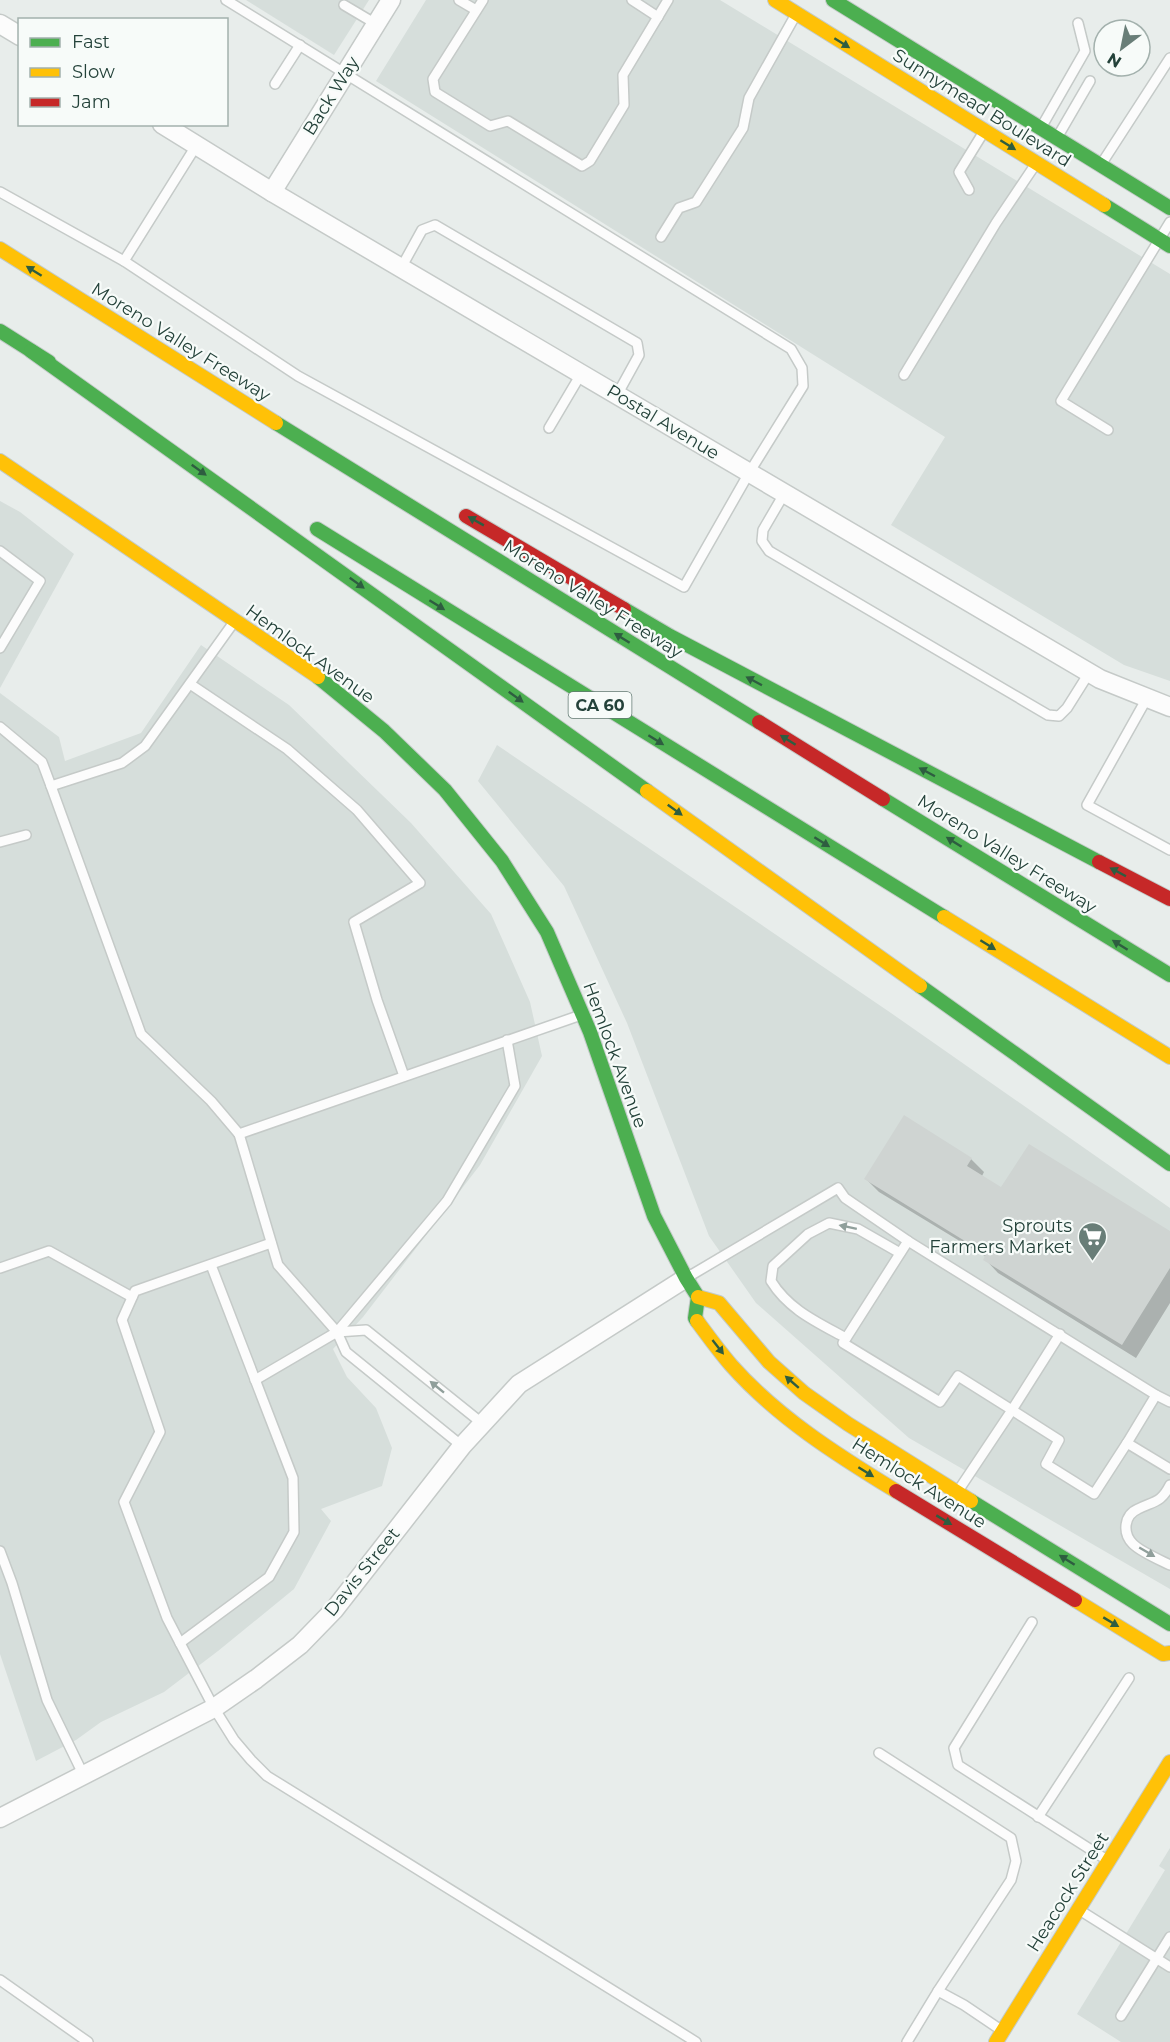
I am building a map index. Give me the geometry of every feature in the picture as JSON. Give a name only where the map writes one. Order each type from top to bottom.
[{"type":"main road","name":"Sunnymead Boulevard","points":[[775,0],[796,14],[822,24],[1036,163],[1149,227],[1165,243]]},
{"type":"main road","name":"Sunnymead Boulevard","points":[[834,3],[1165,205]]},
{"type":"main road","name":"Moreno Valley Freeway","points":[[0,249],[482,551],[1170,975]]},
{"type":"main road","points":[[68,292],[313,430]]},
{"type":"main road","points":[[0,331],[213,464]]},
{"type":"main road","points":[[32,351],[1170,1164]]},
{"type":"main road","name":"Hemlock Avenue","points":[[0,461],[322,680],[384,731],[445,790],[502,861],[547,932],[583,1014],[654,1216],[698,1297],[695,1318],[732,1366],[810,1436],[1163,1654],[1170,1653]]},
{"type":"main road","points":[[456,510],[670,636],[1170,899]]},
{"type":"main road","name":"CA 60","points":[[304,521],[1170,1057]]},
{"type":"main road","name":"Hemlock Avenue","points":[[698,1297],[719,1303],[769,1362],[804,1393],[848,1424],[1170,1624]]},
{"type":"main road","name":"Heacock Street","points":[[999,2036],[1169,1767]]},
{"type":"street","name":"Back Way","points":[[272,192],[391,0]]},
{"type":"street","points":[[0,24],[18,35]]},
{"type":"street","name":"Postal Avenue","points":[[165,126],[272,192],[1089,673],[1170,707]]},
{"type":"street","name":"Davis Street","points":[[0,1818],[214,1708],[256,1680],[300,1645],[334,1610],[462,1446],[519,1384],[686,1278]]},
{"type":"lane","points":[[0,192],[124,261],[298,376],[684,587],[749,473],[803,386],[802,368],[792,349],[226,0]]},
{"type":"lane","points":[[459,0],[476,10]]},
{"type":"lane","points":[[483,0],[433,79],[435,93],[490,126],[508,121],[582,166],[590,161],[624,105],[623,75],[668,0]]},
{"type":"lane","points":[[632,0],[658,17]]},
{"type":"lane","points":[[344,5],[376,24]]},
{"type":"lane","points":[[661,237],[679,208],[696,201],[743,128],[749,98],[796,14]]},
{"type":"lane","points":[[1041,128],[1085,51],[1078,23]]},
{"type":"lane","points":[[275,84],[300,45]]},
{"type":"lane","points":[[1101,165],[1170,58]]},
{"type":"lane","points":[[1056,138],[1090,81]]},
{"type":"lane","points":[[969,190],[959,172],[985,131]]},
{"type":"lane","points":[[124,261],[196,146]]},
{"type":"lane","points":[[904,375],[996,223],[1036,163]]},
{"type":"lane","points":[[1108,430],[1061,401],[1165,243],[1170,222]]},
{"type":"lane","points":[[401,268],[422,230],[435,225],[637,343],[639,355],[617,395]]},
{"type":"lane","points":[[549,428],[581,374]]},
{"type":"lane","points":[[784,494],[763,530],[762,541],[769,551],[810,576],[1048,715],[1059,717],[1089,673]]},
{"type":"lane","points":[[0,551],[40,581],[0,648]]},
{"type":"lane","points":[[51,786],[122,763],[145,746],[234,621]]},
{"type":"lane","points":[[190,684],[287,749],[357,810],[420,883],[354,922],[377,1000],[404,1076]]},
{"type":"lane","points":[[1147,698],[1086,805],[1170,850]]},
{"type":"lane","points":[[0,727],[42,762],[141,1034],[211,1101],[239,1134],[278,1265],[337,1332],[346,1352],[462,1446]]},
{"type":"lane","points":[[0,842],[26,834]]},
{"type":"lane","points":[[239,1134],[583,1014]]},
{"type":"lane","points":[[255,1380],[337,1332],[447,1201],[515,1086],[507,1040]]},
{"type":"lane","points":[[686,1278],[838,1188],[845,1198],[908,1241],[1170,1402]]},
{"type":"lane","points":[[846,1338],[805,1316],[780,1296],[771,1281],[773,1266],[808,1234],[829,1223],[858,1229],[900,1253]]},
{"type":"lane","points":[[908,1241],[843,1343],[940,1402],[958,1376],[1059,1440],[1046,1464],[1094,1494],[1156,1395]]},
{"type":"lane","points":[[272,1243],[135,1291],[122,1320],[160,1432],[124,1502],[167,1618],[214,1708],[234,1740],[267,1776],[696,2042]]},
{"type":"lane","points":[[0,1268],[49,1251],[132,1297]]},
{"type":"lane","points":[[180,1643],[268,1577],[294,1532],[293,1478],[211,1265]]},
{"type":"lane","points":[[337,1332],[366,1330],[483,1424]]},
{"type":"lane","points":[[957,1492],[1060,1334]]},
{"type":"lane","points":[[1126,1443],[1170,1469]]},
{"type":"lane","points":[[1170,1485],[1165,1496],[1130,1513],[1126,1522],[1127,1534],[1133,1544],[1170,1565]]},
{"type":"lane","points":[[0,1551],[12,1583],[47,1700],[83,1774]]},
{"type":"lane","points":[[1032,1622],[954,1748],[958,1765],[1109,1861]]},
{"type":"lane","points":[[1038,1817],[1129,1678]]},
{"type":"lane","points":[[879,1753],[1011,1838],[1016,1861],[1011,1880],[907,2042]]},
{"type":"lane","points":[[1078,1909],[1170,1967]]},
{"type":"lane","points":[[1121,2016],[1170,1937]]},
{"type":"lane","points":[[0,1980],[88,2042]]},
{"type":"lane","points":[[938,1991],[964,2005],[999,2036]]},
{"type":"shaded area","points":[[246,0],[369,0],[334,55]]},
{"type":"shaded area","points":[[426,0],[720,0],[1170,274],[1170,681],[1124,665],[891,525],[945,437],[376,81]]},
{"type":"shaded area","points":[[0,501],[20,512],[74,554],[0,688]]},
{"type":"shaded area","points":[[201,645],[289,705],[411,823],[491,914],[530,1002],[542,1056],[480,1165],[363,1317],[333,1349],[347,1377],[376,1408],[392,1448],[382,1486],[321,1509],[331,1521],[294,1589],[218,1651],[164,1692],[101,1722],[76,1740],[36,1761],[0,1654],[0,693],[59,737],[65,761],[141,733]]},
{"type":"shaded area","points":[[497,745],[891,1013],[1170,1208],[1170,1589],[909,1438],[756,1303],[709,1236],[627,1023],[564,886],[478,781]]},
{"type":"shaded area","points":[[1170,1848],[1170,2042],[1121,2042],[1077,2014],[1165,1870],[1159,1866]]},
{"type":"building","points":[[904,1115],[972,1158],[967,1166],[1001,1187],[1029,1144],[1170,1231],[1170,1268],[1122,1345],[983,1260],[986,1254],[864,1179]]},
{"type":"traffic: fast","points":[[833,0],[1170,208]]},
{"type":"traffic: fast","points":[[1104,205],[1170,246]]},
{"type":"traffic: fast","points":[[0,331],[49,362]]},
{"type":"traffic: fast","points":[[31,351],[647,791]]},
{"type":"traffic: fast","points":[[276,423],[759,722]]},
{"type":"traffic: fast","points":[[317,529],[944,917]]},
{"type":"traffic: fast","points":[[624,609],[670,636],[1099,862]]},
{"type":"traffic: fast","points":[[318,677],[384,731],[445,790],[502,861],[547,932],[590,1032],[654,1216],[698,1297],[695,1318],[697,1321]]},
{"type":"traffic: fast","points":[[883,799],[1170,975]]},
{"type":"traffic: fast","points":[[920,986],[1170,1164]]},
{"type":"traffic: fast","points":[[971,1501],[1170,1624]]},
{"type":"traffic: slow","points":[[775,0],[1104,205]]},
{"type":"traffic: slow","points":[[0,249],[276,423]]},
{"type":"traffic: slow","points":[[0,461],[318,677]]},
{"type":"traffic: slow","points":[[647,791],[920,986]]},
{"type":"traffic: slow","points":[[944,917],[1170,1057]]},
{"type":"traffic: slow","points":[[698,1297],[719,1303],[769,1362],[804,1393],[848,1424],[971,1501]]},
{"type":"traffic: slow","points":[[697,1321],[731,1365],[768,1402],[830,1449],[896,1491]]},
{"type":"traffic: slow","points":[[1075,1600],[1163,1654],[1170,1653]]},
{"type":"traffic: slow","points":[[996,2042],[1170,1762]]},
{"type":"traffic: jam","points":[[466,516],[624,609]]},
{"type":"traffic: jam","points":[[759,722],[883,799]]},
{"type":"traffic: jam","points":[[1099,862],[1170,899]]},
{"type":"traffic: jam","points":[[896,1491],[1075,1600]]},
{"type":"place","name":"Sprouts Farmers Market","points":[[1093,1262]]}]
